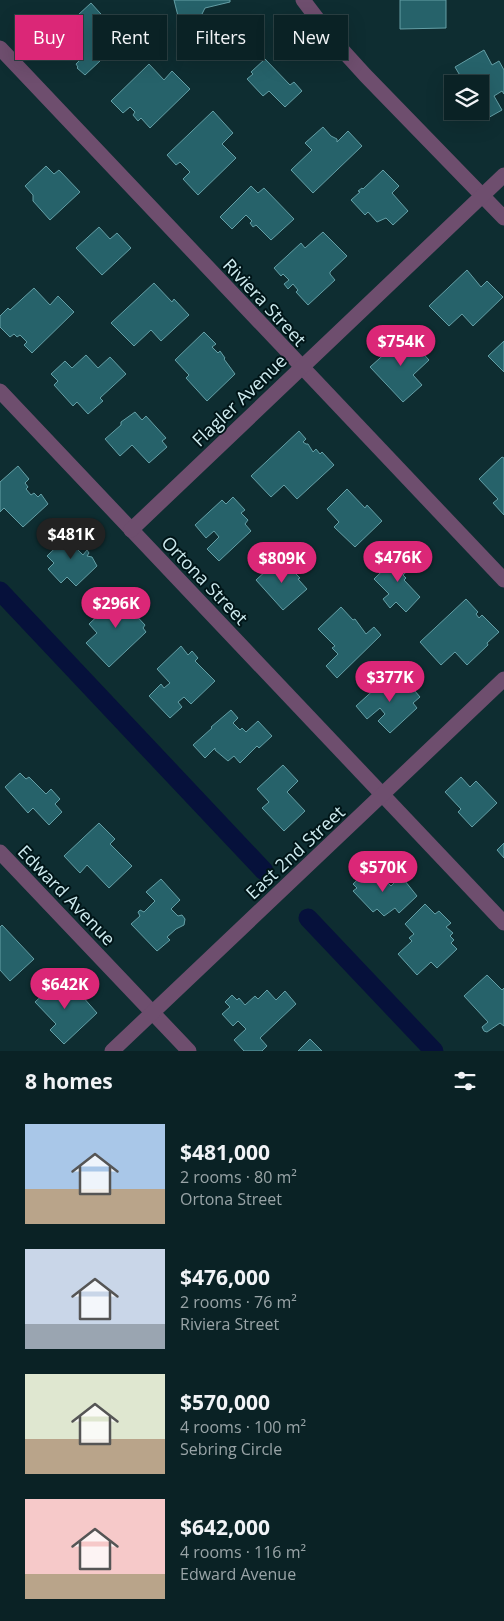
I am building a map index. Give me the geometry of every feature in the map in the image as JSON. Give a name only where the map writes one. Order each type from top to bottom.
[{"type":"street","points":[[303,0],[335,42],[359,69],[504,218]]},
{"type":"street","name":"Riviera Street","points":[[0,48],[177,234],[300,367],[504,580]]},
{"type":"street","name":"Flagler Avenue","points":[[131,530],[300,367],[504,175]]},
{"type":"street","name":"Ortona Street","points":[[0,391],[504,923]]},
{"type":"street","name":"East 2nd Street","points":[[112,1051],[504,679]]},
{"type":"street","name":"Edward Avenue","points":[[0,852],[189,1051]]},
{"type":"building","points":[[174,0],[230,0],[230,2],[205,8],[202,15],[178,15]]},
{"type":"building","points":[[400,0],[446,0],[446,28],[400,29]]},
{"type":"building","points":[[91,3],[102,15],[93,15],[93,60],[101,60],[85,75],[77,68],[76,64],[78,60],[83,60],[83,15],[78,15]]},
{"type":"building","points":[[484,50],[492,65],[499,61],[504,70],[504,94],[502,91],[494,96],[502,110],[489,117],[489,75],[460,75],[455,67]]},
{"type":"building","points":[[264,60],[290,85],[294,82],[302,91],[285,107],[269,91],[263,96],[247,79],[253,74],[251,72]]},
{"type":"building","points":[[149,64],[164,80],[172,71],[190,89],[150,128],[141,118],[138,121],[133,115],[135,112],[130,107],[123,113],[111,101]]},
{"type":"building","points":[[213,111],[233,133],[222,144],[236,158],[198,195],[183,179],[190,172],[180,162],[176,165],[167,155]]},
{"type":"building","points":[[323,127],[331,136],[337,139],[337,142],[348,131],[362,146],[313,193],[291,170],[312,150],[305,143]]},
{"type":"building","points":[[46,166],[54,174],[59,170],[80,192],[50,220],[33,201],[33,195],[25,186]]},
{"type":"building","points":[[383,170],[399,186],[392,193],[408,211],[393,225],[386,218],[377,222],[368,212],[365,215],[351,200],[360,192],[358,191],[363,189]]},
{"type":"building","points":[[251,186],[258,193],[264,188],[294,219],[271,240],[256,225],[253,227],[250,223],[252,221],[246,215],[232,229],[220,217]]},
{"type":"building","points":[[99,227],[110,239],[117,233],[131,248],[102,275],[76,248]]},
{"type":"building","points":[[323,232],[347,256],[330,272],[335,280],[308,305],[296,292],[298,290],[293,284],[288,289],[284,284],[289,280],[283,274],[281,276],[274,268],[301,243],[305,248]]},
{"type":"building","points":[[467,270],[481,287],[487,281],[503,297],[473,326],[462,314],[449,326],[429,306]]},
{"type":"building","points":[[154,283],[172,302],[174,299],[189,315],[161,341],[151,330],[134,346],[111,323]]},
{"type":"building","points":[[34,288],[50,305],[58,296],[74,312],[32,353],[24,345],[27,342],[20,335],[17,337],[14,334],[10,337],[0,327],[0,316],[8,308],[10,310]]},
{"type":"building","points":[[204,332],[216,344],[212,347],[218,353],[220,351],[235,374],[207,401],[186,378],[189,375],[175,360]]},
{"type":"building","points":[[403,332],[429,360],[413,375],[422,385],[403,402],[370,367],[389,350],[387,347]]},
{"type":"building","points":[[504,341],[504,372],[488,356]]},
{"type":"building","points":[[86,355],[98,368],[110,357],[126,374],[100,398],[103,401],[88,414],[77,402],[73,406],[54,385],[58,381],[51,374],[65,361],[72,368]]},
{"type":"building","points":[[135,412],[142,420],[146,416],[166,438],[162,441],[167,447],[149,463],[132,445],[120,456],[105,439],[121,425],[121,422]]},
{"type":"building","points":[[299,431],[306,439],[303,442],[308,444],[313,452],[316,449],[320,454],[322,452],[334,465],[297,499],[284,485],[271,497],[251,476]]},
{"type":"building","points":[[502,457],[504,458],[504,515],[493,503],[498,499],[479,479]]},
{"type":"building","points":[[18,466],[29,479],[25,483],[28,487],[26,489],[31,495],[34,493],[38,497],[41,494],[48,504],[23,527],[4,508],[0,512],[0,482]]},
{"type":"building","points":[[347,489],[365,508],[367,505],[382,521],[355,547],[334,527],[339,522],[327,509]]},
{"type":"building","points":[[233,497],[245,510],[241,513],[248,520],[245,524],[251,531],[219,561],[207,549],[219,537],[214,531],[206,538],[195,525],[222,500],[226,504]]},
{"type":"building","points":[[76,528],[87,541],[78,550],[83,555],[87,550],[89,553],[87,556],[92,557],[97,566],[76,586],[67,577],[61,583],[48,569],[54,563],[47,556]]},
{"type":"building","points":[[403,551],[415,564],[403,575],[406,578],[404,580],[420,597],[406,612],[396,602],[390,608],[383,599],[389,594],[374,579]]},
{"type":"building","points":[[280,558],[300,578],[298,579],[307,589],[283,610],[256,580]]},
{"type":"building","points":[[125,589],[138,602],[130,609],[145,625],[143,628],[146,632],[109,667],[86,643],[97,633],[89,624],[105,609],[106,605],[108,606]]},
{"type":"building","points":[[466,599],[478,612],[476,614],[479,618],[482,615],[499,632],[467,665],[455,652],[441,665],[420,642]]},
{"type":"building","points":[[341,607],[353,620],[355,619],[366,634],[374,627],[381,635],[337,678],[326,666],[338,654],[332,648],[335,646],[318,629]]},
{"type":"building","points":[[181,646],[188,655],[192,651],[198,658],[195,661],[215,681],[191,704],[184,697],[178,702],[182,707],[170,718],[149,696],[161,684],[164,688],[170,683],[157,669]]},
{"type":"building","points":[[389,676],[395,684],[399,681],[405,688],[409,684],[420,697],[413,703],[417,708],[390,733],[378,721],[385,714],[380,708],[367,719],[356,706]]},
{"type":"building","points":[[231,710],[238,718],[233,723],[240,730],[242,728],[246,732],[258,721],[272,736],[259,748],[257,746],[240,763],[234,756],[228,761],[215,748],[205,758],[193,745]]},
{"type":"building","points":[[283,765],[298,781],[287,792],[305,811],[284,831],[262,808],[269,802],[257,789]]},
{"type":"building","points":[[20,773],[26,779],[29,777],[46,794],[51,789],[60,799],[55,804],[62,812],[49,825],[33,808],[28,813],[5,787]]},
{"type":"building","points":[[461,777],[470,787],[476,781],[497,803],[472,827],[458,812],[461,809],[445,792]]},
{"type":"building","points":[[99,823],[115,839],[110,844],[132,866],[109,888],[87,865],[80,873],[64,856]]},
{"type":"building","points":[[504,843],[504,858],[497,850]]},
{"type":"building","points":[[371,867],[391,886],[401,876],[417,896],[399,913],[395,908],[384,916],[377,909],[373,912],[353,891],[357,888],[353,884]]},
{"type":"building","points":[[161,879],[180,900],[171,909],[178,916],[182,915],[185,919],[184,925],[167,937],[170,940],[157,951],[131,924],[140,916],[138,912],[140,910],[144,912],[155,901],[146,892]]},
{"type":"building","points":[[425,904],[435,914],[439,911],[451,923],[446,927],[453,933],[450,936],[454,940],[451,943],[457,949],[437,968],[431,962],[417,975],[398,954],[412,941],[409,938],[414,934],[405,924]]},
{"type":"building","points":[[2,925],[34,959],[10,981],[0,970],[0,927]]},
{"type":"building","points":[[487,975],[502,990],[504,988],[504,1026],[500,1023],[487,1032],[482,1027],[488,1022],[464,996]]},
{"type":"building","points":[[63,976],[70,984],[66,989],[74,994],[78,1000],[82,996],[97,1013],[64,1044],[50,1030],[56,1024],[35,1002]]},
{"type":"building","points":[[267,990],[276,1000],[285,991],[296,1004],[260,1038],[267,1046],[262,1051],[244,1051],[234,1040],[246,1029],[238,1021],[233,1026],[222,1014],[230,1007],[225,1002],[232,995],[237,1000],[239,998],[245,1005],[255,996],[258,999]]},
{"type":"building","points":[[310,1039],[322,1051],[298,1051]]},
{"type":"waterway","points":[[0,591],[264,871]]},
{"type":"waterway","points":[[308,918],[434,1051]]}]
